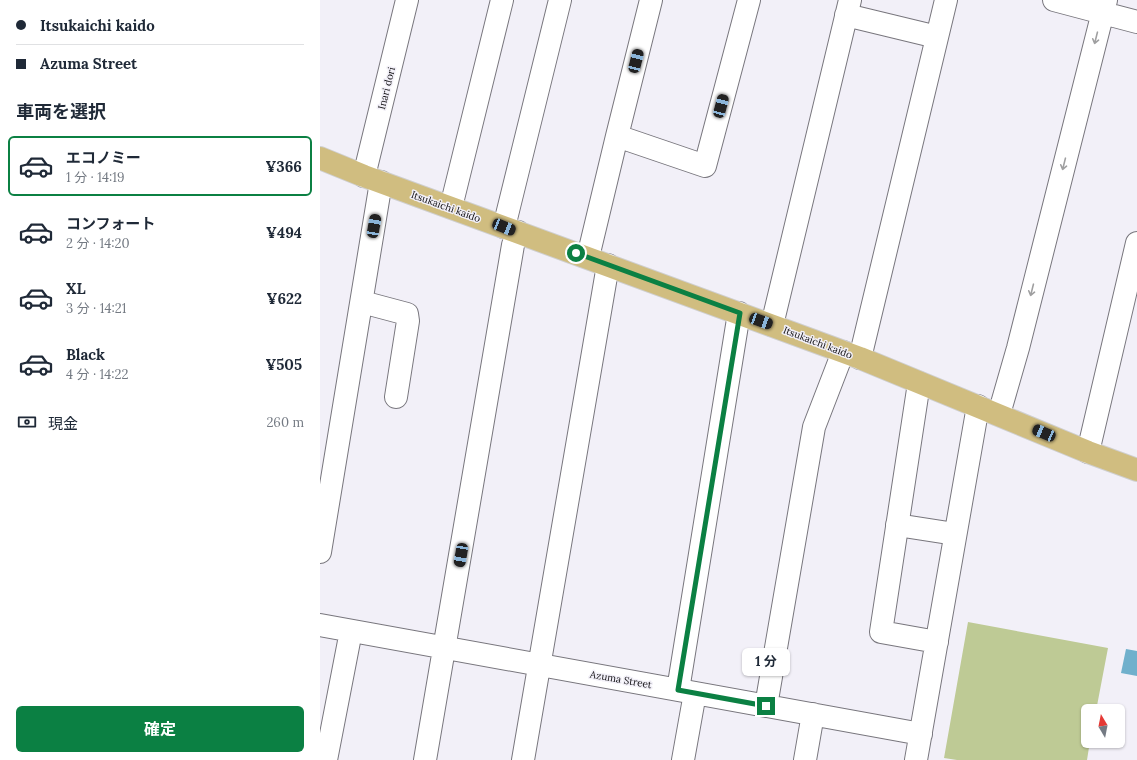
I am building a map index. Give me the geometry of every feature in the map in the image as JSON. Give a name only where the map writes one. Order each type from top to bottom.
[{"type":"main road","name":"Itsukaichi kaido","points":[[320,158],[511,230],[772,324],[999,414],[1088,452],[1137,470]]},
{"type":"street","name":"Inari dori","points":[[320,552],[362,302],[373,179],[407,0]]},
{"type":"street","points":[[451,207],[502,0]]},
{"type":"street","points":[[425,760],[514,245],[511,230],[560,0]]},
{"type":"street","points":[[523,760],[539,664],[617,136],[651,0]]},
{"type":"street","points":[[617,136],[705,166],[749,0]]},
{"type":"street","points":[[766,706],[814,426],[852,355],[946,0]]},
{"type":"street","points":[[1054,0],[1104,6],[1137,22]]},
{"type":"street","points":[[999,414],[1018,348],[1104,6]]},
{"type":"street","points":[[772,324],[848,8],[937,37]]},
{"type":"street","points":[[1088,452],[1137,243]]},
{"type":"street","points":[[362,302],[407,314],[408,321],[396,397]]},
{"type":"street","points":[[683,760],[686,691],[740,313]]},
{"type":"street","points":[[918,383],[881,632],[937,642]]},
{"type":"street","points":[[916,760],[978,406]]},
{"type":"street","points":[[897,526],[955,534]]},
{"type":"street","name":"Azuma Street","points":[[320,625],[921,734]]},
{"type":"street","points":[[326,760],[351,631]]},
{"type":"street","points":[[805,760],[812,714]]},
{"type":"green space","points":[[968,622],[1108,648],[1097,704],[1081,704],[1081,748],[1089,748],[1087,760],[957,760],[944,758]]},
{"type":"water","points":[[1126,649],[1137,651],[1137,676],[1121,673]]},
{"type":"route","points":[[576,253],[740,313],[678,690],[766,706]]}]
